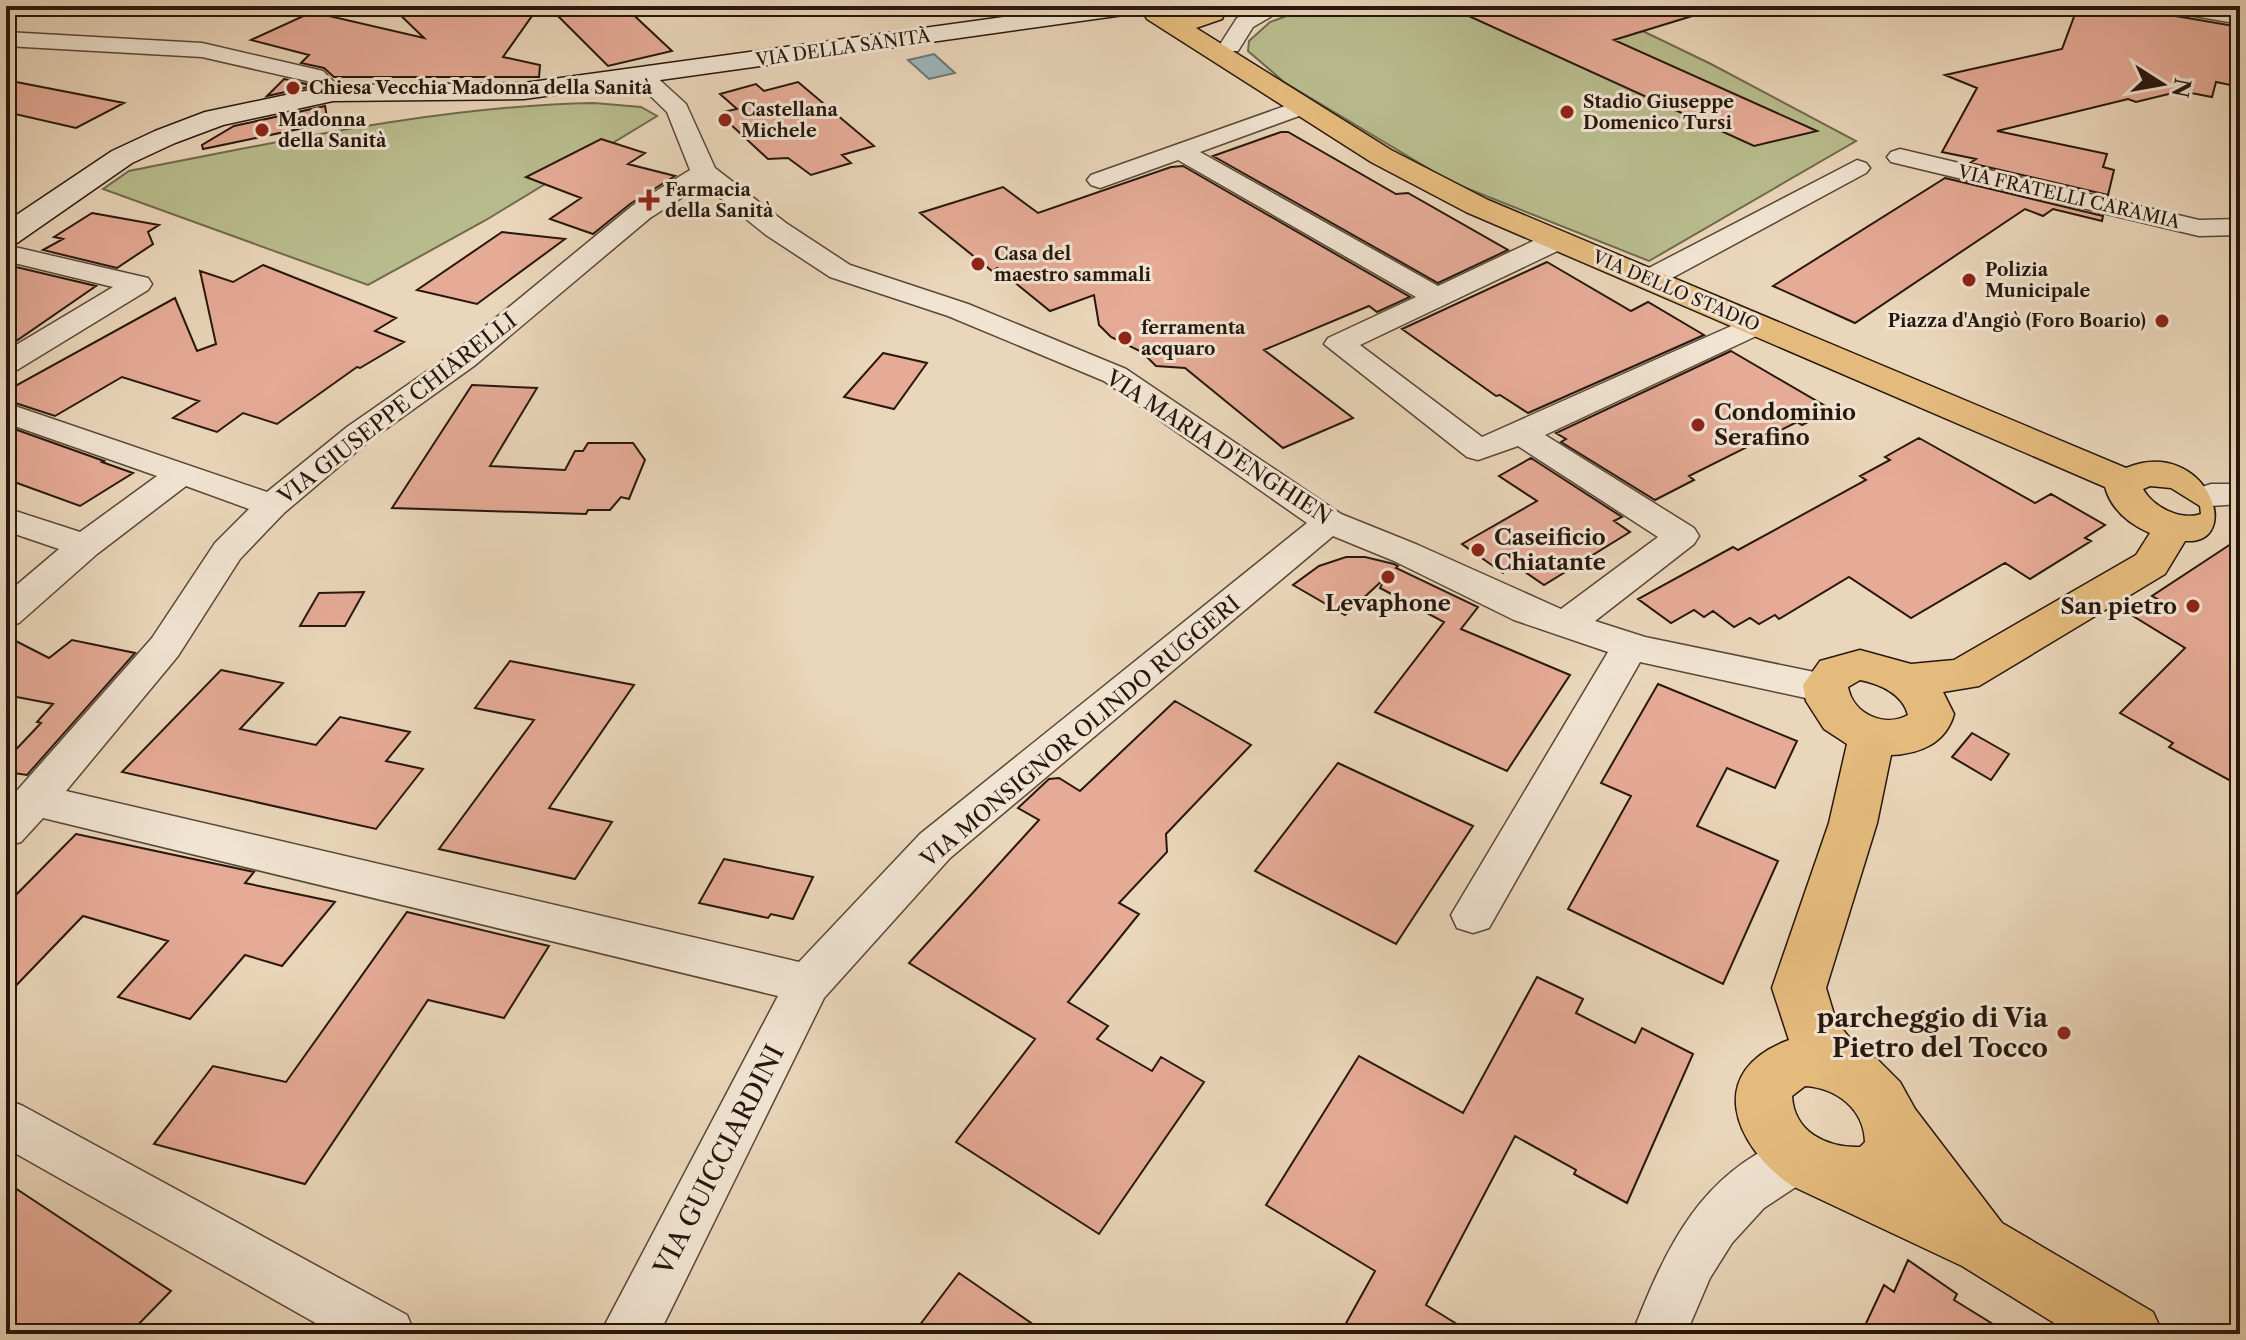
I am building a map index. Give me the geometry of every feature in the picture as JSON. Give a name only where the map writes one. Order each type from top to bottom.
[{"type":"main road","points":[[1154,12],[1193,21],[1215,11]]},
{"type":"main road","name":"VIA DELLO STADIO","points":[[1215,11],[1236,57]]},
{"type":"main road","name":"VIA DELLO STADIO","points":[[1154,12],[1236,57],[1302,107],[1381,156],[1477,206],[2126,482]]},
{"type":"main road","name":"VIA DELLA SANITÀ","points":[[6,236],[122,157],[165,137],[215,118],[333,93],[524,91],[1043,20],[1154,12]]},
{"type":"main road","points":[[2144,474],[2171,476],[2226,494],[2221,519],[2214,525],[2190,529],[2158,521],[2133,506],[2124,489],[2126,482],[2144,474]]},
{"type":"main road","points":[[1906,680],[1963,675],[2151,564],[2174,526]]},
{"type":"main road","points":[[1846,667],[1876,667],[1906,680],[1928,702],[1931,714],[1928,725],[1907,738],[1872,736],[1841,721],[1825,699],[1827,678],[1846,667]]},
{"type":"main road","points":[[1839,1066],[1821,1047],[1810,1026],[1799,988],[1853,823],[1872,736]]},
{"type":"main road","points":[[1983,1245],[1895,1128],[1888,1109],[1859,1077],[1839,1066],[1819,1061],[1799,1061],[1783,1066],[1771,1076],[1763,1090],[1763,1107],[1768,1125],[1808,1164],[1983,1245],[2131,1334]]},
{"type":"main road","points":[[1808,1164],[1841,1176],[1860,1176],[1877,1170],[1889,1159],[1895,1145],[1895,1128]]},
{"type":"street","points":[[1215,11],[1264,6]]},
{"type":"street","points":[[1236,57],[1245,23],[1278,6]]},
{"type":"street","points":[[2171,6],[2240,18]]},
{"type":"street","points":[[6,39],[202,50],[315,76],[333,93]]},
{"type":"street","name":"VIA MARIA D'ENGHIEN","points":[[643,77],[678,109],[704,172],[776,229],[840,271],[958,310],[1115,375],[1329,522],[1406,553],[1527,611],[1630,646],[1824,688]]},
{"type":"street","points":[[1100,180],[1302,107]]},
{"type":"street","points":[[1180,151],[1437,297]]},
{"type":"street","name":"VIA FRATELLI CARAMIA","points":[[1900,157],[2199,228],[2240,227]]},
{"type":"street","points":[[1649,279],[1857,168]]},
{"type":"street","name":"VIA GIUSEPPE CHIARELLI","points":[[21,815],[165,647],[227,551],[272,505],[358,434],[463,360],[641,212],[704,172]]},
{"type":"street","points":[[1558,240],[1339,344],[1478,450],[1521,434],[1757,325]]},
{"type":"street","points":[[6,253],[138,284],[6,364]]},
{"type":"street","points":[[6,412],[272,505]]},
{"type":"street","points":[[1521,434],[1682,536],[1566,624]]},
{"type":"street","points":[[6,614],[85,546],[181,474]]},
{"type":"street","points":[[6,519],[85,546]]},
{"type":"street","name":"VIA MONSIGNOR OLINDO RUGGERI","points":[[808,984],[935,846],[1329,522]]},
{"type":"street","points":[[1473,915],[1630,646]]},
{"type":"street","points":[[21,815],[808,984]]},
{"type":"street","name":"VIA GUICCIARDINI","points":[[627,1334],[638,1318],[808,984]]},
{"type":"street","points":[[6,1122],[388,1334]]},
{"type":"street","points":[[1659,1334],[1675,1291],[1706,1238],[1739,1196],[1808,1164]]},
{"type":"green space","name":"Stadio Giuseppe Domenico Tursi","points":[[1314,6],[1591,6],[1711,64],[1856,141],[1649,261],[1451,182],[1284,82],[1248,51],[1249,41],[1270,22]]},
{"type":"green space","points":[[594,103],[641,107],[657,116],[486,220],[368,285],[103,189],[129,171],[302,137],[477,111]]},
{"type":"water","points":[[934,54],[955,73],[929,79],[908,60]]},
{"type":"building","points":[[391,6],[539,6],[503,57],[540,65],[539,77],[334,77],[324,68],[301,63],[309,55],[251,40],[312,12],[424,38]]},
{"type":"building","points":[[581,6],[624,6],[672,51],[608,66],[554,12]]},
{"type":"building","points":[[1447,6],[1701,6],[1702,13],[1614,40],[1817,131],[1754,146]]},
{"type":"building","points":[[2078,6],[2157,6],[2170,15],[2240,27],[2240,87],[2216,82],[2212,97],[2181,91],[2136,102],[2128,99],[1997,131],[2107,154],[2103,167],[2114,170],[2108,195],[1970,163],[1976,159],[1942,152],[1977,88],[1945,75],[2062,49]]},
{"type":"building","name":"Chiesa Vecchia Madonna della Sanità","points":[[284,79],[306,84],[309,87],[267,96]]},
{"type":"building","points":[[6,80],[124,103],[76,128],[6,112]]},
{"type":"building","points":[[798,82],[874,146],[842,155],[851,163],[811,175],[788,158],[768,159],[728,122],[732,121],[723,112],[737,109],[720,94],[756,84],[764,91]]},
{"type":"building","name":"Madonna della Sanità","points":[[325,106],[328,123],[203,149],[202,145],[234,126]]},
{"type":"building","points":[[1288,132],[1396,194],[1408,193],[1508,250],[1438,283],[1213,156]]},
{"type":"building","points":[[601,139],[645,153],[628,164],[675,176],[630,204],[593,234],[550,219],[581,198],[526,177]]},
{"type":"building","points":[[1183,166],[1410,297],[1377,312],[1369,306],[1264,350],[1353,418],[1283,448],[1185,368],[1156,366],[1142,352],[1111,337],[1099,325],[1094,295],[1050,311],[997,268],[992,271],[920,213],[1003,187],[1038,213],[1171,167]]},
{"type":"building","points":[[1945,178],[2103,216],[2102,221],[2053,209],[2043,216],[2025,209],[1855,323],[1773,286]]},
{"type":"building","points":[[92,213],[159,225],[148,232],[153,244],[117,268],[43,250],[63,239],[54,237]]},
{"type":"building","points":[[502,232],[565,239],[477,304],[417,290]]},
{"type":"building","points":[[1547,262],[1631,311],[1648,302],[1704,335],[1528,413],[1500,395],[1496,396],[1402,329]]},
{"type":"building","points":[[263,265],[396,318],[375,331],[404,342],[357,367],[277,424],[243,413],[217,432],[173,418],[199,401],[122,377],[55,416],[6,400],[6,391],[175,298],[197,351],[216,344],[200,271],[233,282]]},
{"type":"building","points":[[16,267],[96,286],[6,348],[6,272]]},
{"type":"building","name":"Condominio Serafino","points":[[1731,351],[1832,410],[1802,425],[1797,422],[1689,476],[1694,480],[1655,500],[1561,442],[1566,439],[1556,433]]},
{"type":"building","points":[[883,353],[927,363],[894,409],[844,397]]},
{"type":"building","points":[[472,385],[537,388],[490,466],[565,470],[575,451],[583,451],[588,443],[633,443],[645,460],[629,499],[621,497],[610,510],[588,510],[586,514],[392,508]]},
{"type":"building","points":[[6,426],[133,473],[80,506],[6,479]]},
{"type":"building","points":[[1919,438],[2035,503],[2051,494],[2105,525],[2085,538],[2091,541],[2030,579],[2005,563],[1911,618],[1849,577],[1779,619],[1775,615],[1759,624],[1750,618],[1734,627],[1713,611],[1704,617],[1694,610],[1671,623],[1638,599],[1733,547],[1738,550],[1866,480],[1860,476],[1890,460],[1885,457]]},
{"type":"building","points":[[1531,458],[1622,517],[1614,521],[1630,532],[1544,585],[1512,563],[1503,573],[1462,544],[1537,501],[1499,476]]},
{"type":"building","points":[[2240,538],[2240,786],[2169,747],[2173,743],[2120,713],[2185,648],[2133,616],[2159,600],[2152,596]]},
{"type":"building","points":[[1346,557],[1365,557],[1394,564],[1398,566],[1396,568],[1478,607],[1461,629],[1570,675],[1507,771],[1375,712],[1444,622],[1380,588],[1385,578],[1345,615],[1293,585],[1319,566]]},
{"type":"building","points":[[364,592],[345,626],[300,626],[319,593]]},
{"type":"building","points":[[6,636],[49,658],[72,640],[135,653],[27,775],[6,772],[6,760],[41,723],[37,722],[53,704],[6,695]]},
{"type":"building","points":[[510,661],[634,685],[549,808],[612,822],[575,879],[439,849],[534,720],[475,708]]},
{"type":"building","points":[[221,670],[283,683],[240,729],[316,745],[340,717],[410,732],[386,761],[423,769],[376,829],[122,772]]},
{"type":"building","points":[[1658,684],[1797,741],[1775,788],[1727,768],[1697,826],[1778,861],[1723,984],[1568,909],[1631,796],[1601,783]]},
{"type":"building","points":[[1175,701],[1251,745],[1166,834],[1167,852],[1119,903],[1139,914],[1068,1002],[1108,1026],[1097,1039],[1152,1071],[1161,1057],[1204,1082],[1099,1234],[956,1142],[1035,1039],[909,963],[1039,820],[1018,808],[1049,779],[1059,778],[1080,791]]},
{"type":"building","points":[[1972,733],[2009,754],[1991,780],[1952,757]]},
{"type":"building","points":[[1338,763],[1473,826],[1396,944],[1255,871]]},
{"type":"building","points":[[76,834],[254,872],[245,883],[335,902],[282,966],[245,955],[190,1019],[118,997],[168,941],[83,916],[6,996],[6,905]]},
{"type":"building","points":[[724,859],[813,877],[793,919],[771,914],[768,918],[699,903]]},
{"type":"building","points":[[407,912],[549,946],[504,1018],[428,1000],[305,1184],[154,1144],[213,1066],[286,1082]]},
{"type":"building","points":[[1537,977],[1583,999],[1576,1013],[1635,1043],[1642,1028],[1693,1054],[1627,1203],[1515,1136],[1426,1305],[1473,1334],[1340,1334],[1375,1271],[1266,1205],[1359,1056],[1463,1113]]},
{"type":"building","points":[[6,1182],[171,1291],[129,1334],[6,1334]]},
{"type":"building","points":[[1908,1260],[1957,1294],[1954,1300],[2009,1334],[1861,1334],[1884,1285],[1894,1292]]},
{"type":"building","points":[[959,1273],[1047,1334],[913,1334]]},
{"type":"place","name":"Chiesa Vecchia Madonna della Sanità","points":[[293,88]]},
{"type":"place","name":"Stadio Giuseppe Domenico Tursi","points":[[1567,112]]},
{"type":"place","name":"Castellana Michele","points":[[725,120]]},
{"type":"place","name":"Madonna della Sanità","points":[[262,130]]},
{"type":"place","name":"Farmacia della Sanità","points":[[649,200]]},
{"type":"place","name":"Casa del maestro sammali","points":[[978,264]]},
{"type":"place","name":"Polizia Municipale","points":[[1969,280]]},
{"type":"place","name":"Piazza d'Angiò (Foro Boario)","points":[[2162,321]]},
{"type":"place","name":"ferramenta acquaro","points":[[1125,338]]},
{"type":"place","name":"Condominio Serafino","points":[[1698,425]]},
{"type":"place","name":"Caseificio Chiatante","points":[[1478,550]]},
{"type":"place","name":"Levaphone","points":[[1388,577]]},
{"type":"place","name":"San pietro","points":[[2193,606]]},
{"type":"place","name":"parcheggio di Via Pietro del Tocco","points":[[2064,1033]]}]
